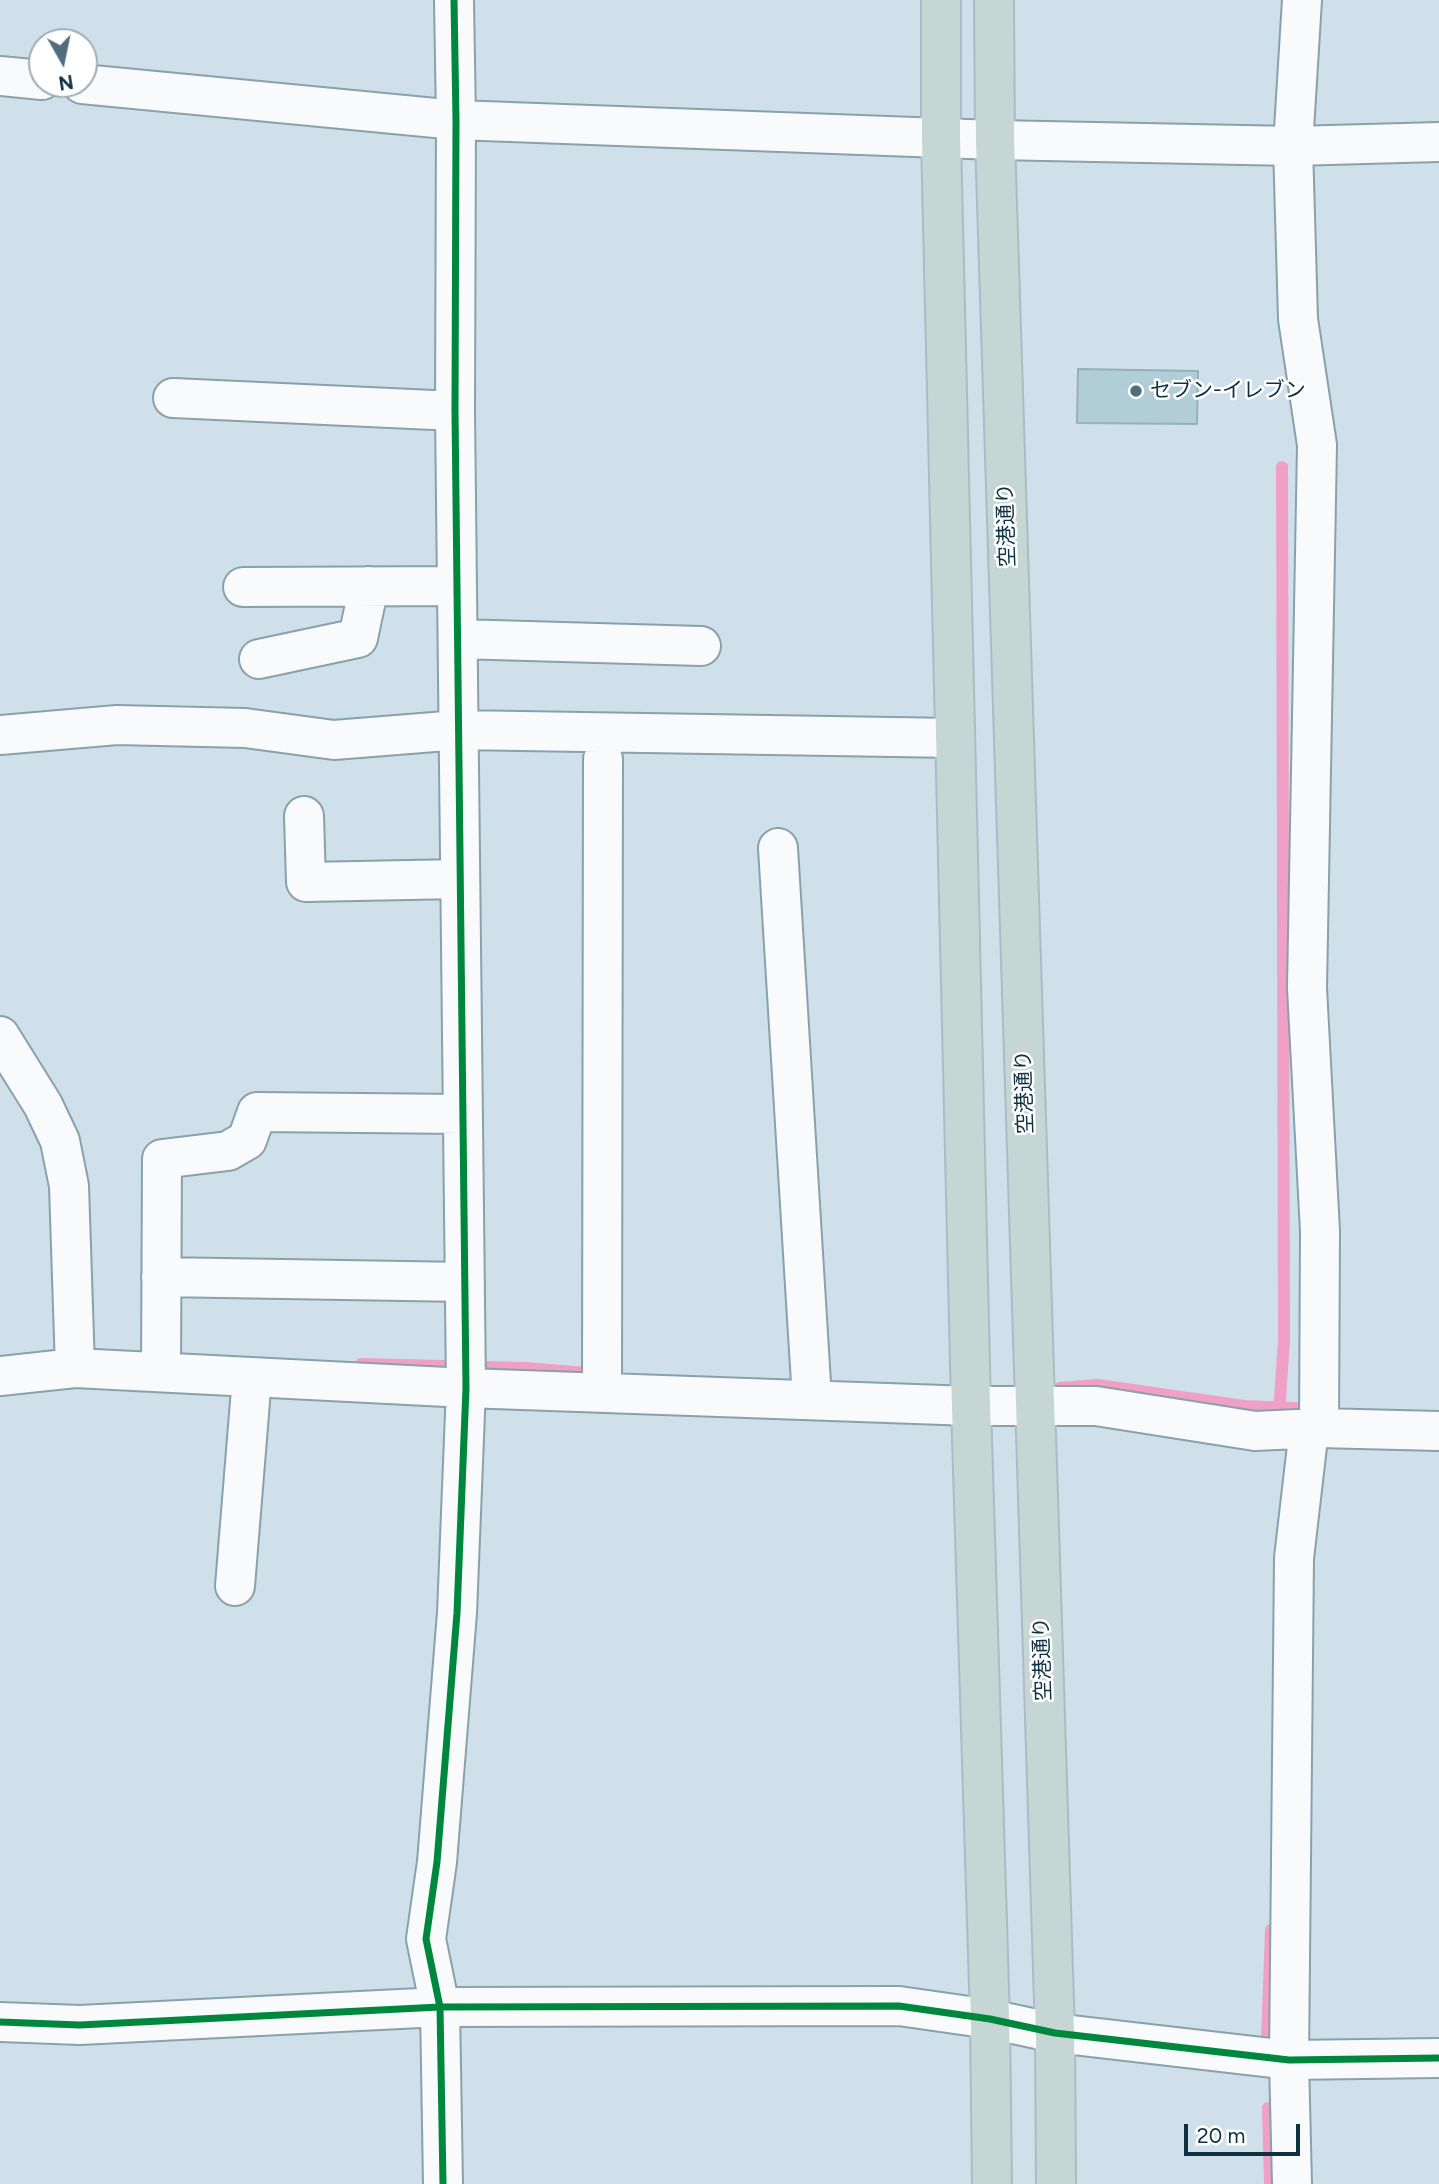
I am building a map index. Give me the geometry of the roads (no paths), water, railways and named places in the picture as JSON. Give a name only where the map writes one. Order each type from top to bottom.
[{"type":"highway","points":[[941,0],[971,1406],[990,2019],[992,2184]]},
{"type":"highway","name":"空港通り","points":[[994,0],[995,140],[1055,2033],[1056,2184]]},
{"type":"street","points":[[443,2184],[440,2007],[426,1939],[437,1862],[457,1613],[466,1388],[455,411],[457,120],[454,0]]},
{"type":"street","points":[[1292,2184],[1289,2060],[1294,1558],[1314,1428],[1320,1231],[1307,988],[1317,445],[1298,319],[1293,146],[1303,0]]},
{"type":"street","points":[[0,76],[28,79]]},
{"type":"street","points":[[98,86],[457,120],[942,139],[1293,146],[1439,142]]},
{"type":"street","points":[[173,398],[455,411]]},
{"type":"street","points":[[259,659],[358,638],[369,586]]},
{"type":"street","points":[[243,587],[457,586]]},
{"type":"street","points":[[458,639],[701,646]]},
{"type":"street","points":[[0,736],[117,725],[245,728],[334,740],[459,730],[956,738]]},
{"type":"street","points":[[602,1393],[603,759]]},
{"type":"street","points":[[304,816],[306,882],[460,879]]},
{"type":"street","points":[[778,848],[812,1399]]},
{"type":"street","points":[[0,1036],[43,1105],[60,1141],[69,1186],[75,1368]]},
{"type":"street","points":[[160,1372],[162,1159],[229,1151],[247,1140],[257,1112],[463,1114]]},
{"type":"street","points":[[161,1277],[465,1282]]},
{"type":"street","points":[[0,1376],[75,1368],[466,1388],[971,1406],[1096,1406],[1255,1431],[1314,1428],[1439,1431]]},
{"type":"street","points":[[235,1586],[252,1377]]},
{"type":"street","points":[[0,2022],[79,2025],[440,2007],[899,2006],[990,2019],[1055,2033],[1289,2060],[1439,2058]]},
{"type":"waterway","points":[[1279,1414],[1284,1340],[1282,467]]},
{"type":"waterway","points":[[361,1364],[526,1368],[598,1374]]},
{"type":"waterway","points":[[1060,1388],[1098,1385],[1244,1406],[1316,1409]]},
{"type":"waterway","points":[[1267,2039],[1271,1930]]},
{"type":"waterway","points":[[1268,2108],[1270,2184]]},
{"type":"place","name":"セブン-イレブン","points":[[1136,391]]}]
